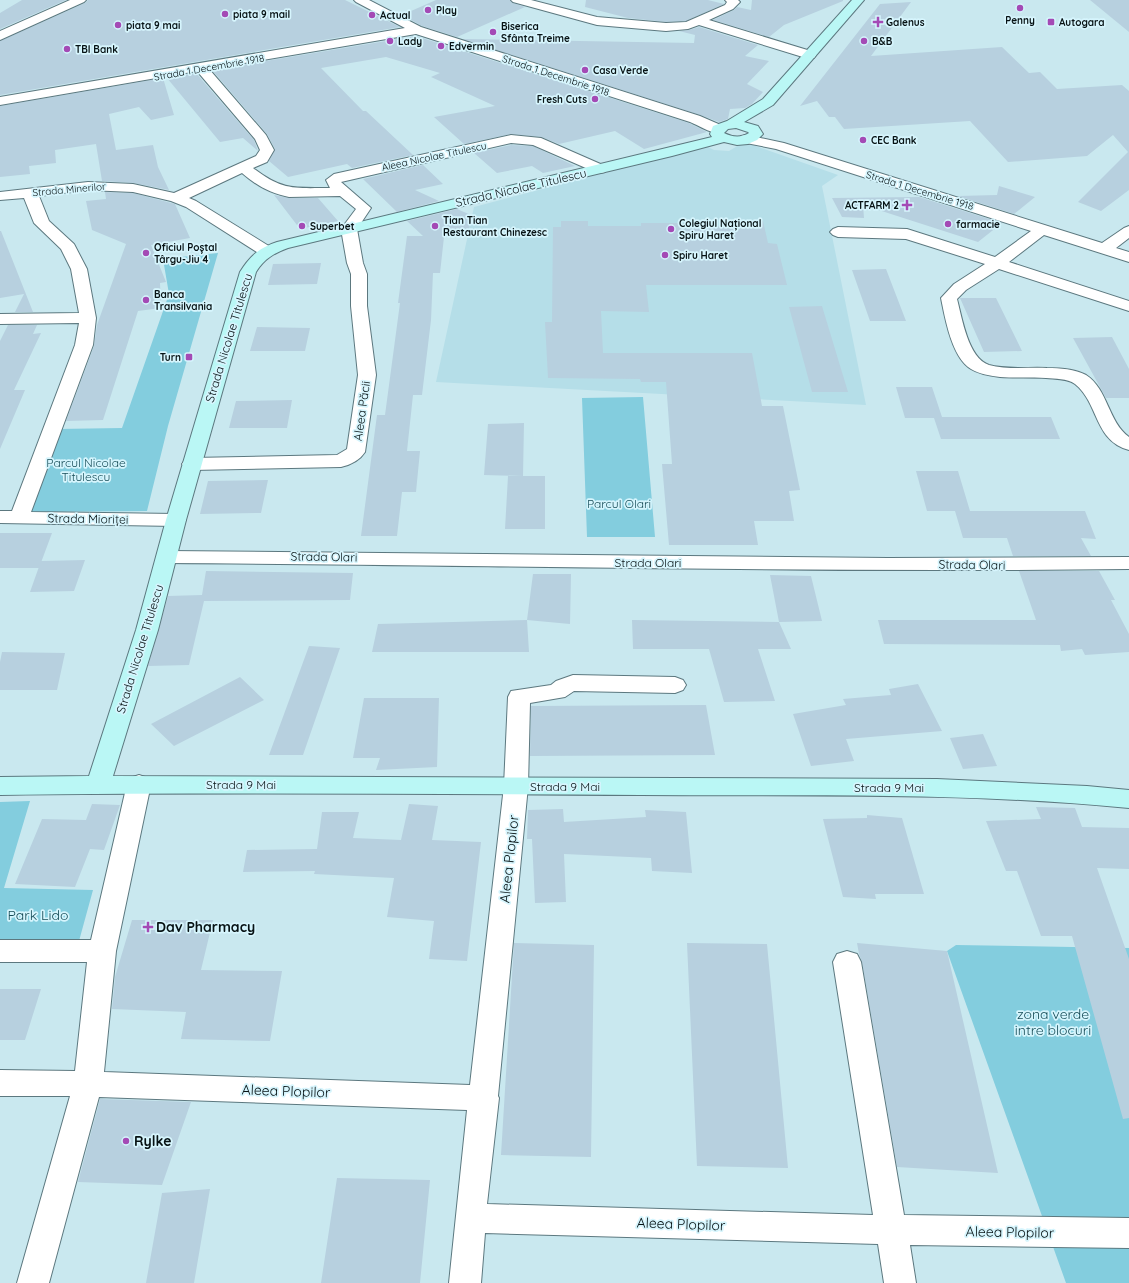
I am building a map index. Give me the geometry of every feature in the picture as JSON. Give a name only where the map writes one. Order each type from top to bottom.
[{"type":"main road","name":"Strada Nicolae Titulescu","points":[[723,129],[744,125],[752,135],[768,102],[858,0]]},
{"type":"main road","name":"Strada Nicolae Titulescu","points":[[98,785],[147,630],[176,520],[248,272],[255,260],[266,251],[282,245],[672,152],[723,129],[768,102]]},
{"type":"main road","name":"Strada 9 Mai","points":[[0,786],[139,784],[937,788],[1087,795],[1129,799]]},
{"type":"street","points":[[0,36],[80,0]]},
{"type":"street","name":"Strada 1 Decembrie 1918","points":[[360,0],[417,30],[723,129]]},
{"type":"street","points":[[517,0],[585,18],[612,23],[666,27],[679,27],[699,20],[729,7],[734,2],[731,0]]},
{"type":"street","points":[[699,20],[810,55]]},
{"type":"street","name":"Strada 1 Decembrie 1918","points":[[0,101],[201,68],[417,30]]},
{"type":"street","points":[[176,198],[262,159],[268,150],[261,138],[201,68]]},
{"type":"street","name":"Strada 1 Decembrie 1918","points":[[752,135],[779,146],[1129,257]]},
{"type":"street","name":"Aleea Nicolae Titulescu","points":[[349,229],[364,208],[334,184],[333,180],[339,176],[511,139],[536,140],[600,169]]},
{"type":"street","points":[[243,167],[263,182],[288,194],[343,192]]},
{"type":"street","name":"Strada Minerilor","points":[[0,196],[88,186],[133,188],[176,198],[191,204],[266,251]]},
{"type":"street","points":[[10,518],[84,345],[88,318],[79,268],[68,247],[42,224],[30,193]]},
{"type":"street","name":"Aleea Păcii","points":[[192,464],[341,461],[356,452],[367,376],[359,306],[359,274],[355,263],[349,229]]},
{"type":"street","points":[[1043,229],[998,262],[960,287],[949,298],[964,351],[975,365],[995,371],[1042,372],[1060,374],[1080,379],[1096,397],[1114,434],[1124,443],[1129,444]]},
{"type":"street","points":[[1104,249],[1129,230]]},
{"type":"street","points":[[838,232],[907,234],[998,262],[1129,306]]},
{"type":"street","points":[[0,319],[88,318]]},
{"type":"street","name":"Strada Mioriței","points":[[10,518],[176,520]]},
{"type":"street","name":"Strada Olari","points":[[167,557],[328,557],[605,562],[1012,565],[1129,564]]},
{"type":"street","name":"Aleea Plopilor","points":[[465,1283],[470,1218],[484,1098],[516,786],[519,697],[557,692],[564,686],[573,683],[675,685]]},
{"type":"street","points":[[33,1283],[88,1084],[102,951],[139,784]]},
{"type":"street","points":[[0,951],[102,951]]},
{"type":"street","points":[[847,962],[900,1283]]},
{"type":"street","name":"Aleea Plopilor","points":[[0,1083],[88,1084],[484,1098]]},
{"type":"street","name":"Aleea Plopilor","points":[[470,1218],[892,1230],[1129,1234]]},
{"type":"shaded area","points":[[744,142],[838,175],[822,186],[866,405],[436,382],[474,207],[706,146],[714,150],[729,151]]},
{"type":"green space","name":"Parcul Nicolae Titulescu","points":[[218,253],[168,426],[147,511],[27,512],[57,429],[122,428],[169,294],[163,259]]},
{"type":"green space","name":"Parcul Olari","points":[[643,397],[655,537],[587,537],[582,398]]},
{"type":"green space","name":"Park Lido","points":[[30,801],[4,888],[93,890],[79,941],[0,941],[0,802]]},
{"type":"green space","name":"zona verde intre blocuri","points":[[956,945],[1129,948],[1129,1283],[1066,1283],[947,951]]},
{"type":"building","points":[[22,0],[66,0],[0,29],[0,13]]},
{"type":"building","points":[[88,0],[345,0],[400,27],[0,95],[0,41],[85,3]]},
{"type":"building","points":[[436,0],[510,0],[513,3],[525,7],[457,37],[422,26],[402,15]]},
{"type":"building","points":[[586,0],[708,0],[724,4],[686,21],[666,22],[628,18],[585,7]]},
{"type":"building","points":[[752,0],[843,1],[784,25],[769,37],[713,20],[734,10],[737,7],[751,10]]},
{"type":"building","points":[[1090,0],[1129,0],[1129,32]]},
{"type":"building","points":[[911,2],[871,56],[1002,47],[1029,73],[1040,72],[1057,89],[1122,85],[1129,91],[1129,190],[1101,211],[1078,202],[1128,152],[1113,135],[1087,156],[1008,162],[970,121],[844,129],[835,117],[829,117],[817,101],[800,106],[880,4]]},
{"type":"building","points":[[699,27],[758,45],[745,56],[769,61],[747,84],[763,92],[752,104],[745,108],[730,109],[728,119],[719,122],[462,39],[694,43],[695,35],[679,31]]},
{"type":"building","points":[[416,36],[689,123],[707,132],[644,149],[615,131],[559,144],[541,137],[511,134],[464,144],[434,117],[495,106],[431,77],[440,73],[386,57],[321,68],[363,111],[366,111],[413,155],[352,168],[347,164],[288,177],[269,161],[275,149],[267,134],[212,70]]},
{"type":"building","points":[[196,73],[254,140],[258,151],[243,138],[220,142],[167,78]]},
{"type":"building","points":[[163,78],[174,115],[151,120],[139,107],[109,114],[116,150],[153,145],[158,167],[169,190],[133,183],[102,181],[96,144],[55,150],[56,163],[29,166],[30,174],[0,177],[0,106]]},
{"type":"building","points":[[511,145],[533,146],[575,166],[543,173],[532,166],[497,173],[474,153]]},
{"type":"building","points":[[423,165],[443,184],[415,190],[439,201],[397,212],[363,179]]},
{"type":"building","points":[[999,186],[1035,197],[1014,214],[958,196],[997,195]]},
{"type":"building","points":[[105,192],[133,193],[175,204],[190,238],[151,245],[166,282],[160,283],[161,308],[138,311],[103,420],[66,421],[94,346],[97,325],[126,244],[92,230],[86,201],[106,199]]},
{"type":"building","points":[[274,195],[289,198],[318,198],[338,221],[300,229]]},
{"type":"building","name":"farmacie","points":[[919,197],[1002,223],[978,242],[863,205],[864,218],[842,217],[832,198]]},
{"type":"building","points":[[457,209],[471,215],[469,230],[444,237],[440,273],[433,273],[431,320],[422,395],[413,395],[407,451],[420,451],[416,492],[402,492],[397,536],[361,536],[377,415],[385,415],[400,303],[398,303],[407,236],[423,236],[407,221]]},
{"type":"building","points":[[561,221],[588,221],[588,226],[641,226],[641,223],[688,223],[688,226],[738,226],[737,221],[763,221],[768,243],[777,244],[787,285],[646,285],[649,312],[601,311],[603,353],[752,353],[762,406],[783,406],[800,490],[789,491],[794,521],[754,521],[758,545],[669,545],[662,464],[672,464],[666,382],[641,382],[640,379],[548,378],[545,322],[552,322],[553,227],[561,227]]},
{"type":"building","points":[[0,231],[33,312],[15,312],[24,294],[0,298]]},
{"type":"building","points":[[321,263],[317,284],[268,285],[273,264]]},
{"type":"building","points":[[886,269],[906,321],[870,321],[852,270]]},
{"type":"building","points":[[960,298],[996,298],[1022,351],[984,352]]},
{"type":"building","points":[[822,306],[848,392],[812,392],[789,307]]},
{"type":"building","points":[[8,325],[37,325],[33,334],[41,333],[14,390],[25,390],[0,449],[0,341]]},
{"type":"building","points":[[257,327],[310,328],[305,351],[250,351]]},
{"type":"building","points":[[1112,337],[1129,369],[1129,398],[1106,398],[1073,338]]},
{"type":"building","points":[[896,387],[932,387],[942,417],[1051,417],[1060,439],[941,439],[934,418],[905,418]]},
{"type":"building","points":[[292,400],[287,428],[229,428],[236,401]]},
{"type":"building","points":[[524,423],[523,476],[484,475],[488,424]]},
{"type":"building","points":[[916,471],[958,471],[970,511],[927,511]]},
{"type":"building","points":[[508,476],[545,476],[545,529],[505,529]]},
{"type":"building","points":[[268,480],[261,513],[200,514],[208,481]]},
{"type":"building","points":[[955,511],[1085,511],[1096,539],[1081,538],[1091,556],[1013,556],[1007,538],[963,538]]},
{"type":"building","points":[[0,533],[52,533],[39,568],[0,568]]},
{"type":"building","points":[[85,560],[74,591],[30,592],[41,561]]},
{"type":"building","points":[[206,571],[353,573],[350,600],[204,601],[189,665],[148,666],[168,596],[202,595]]},
{"type":"building","points":[[1019,571],[1099,571],[1115,600],[1111,600],[1129,634],[1129,652],[1085,655],[1082,649],[1061,651],[1060,645],[884,644],[878,620],[1036,620]]},
{"type":"building","points":[[533,574],[571,574],[570,624],[527,620]]},
{"type":"building","points":[[770,575],[811,576],[822,621],[779,622]]},
{"type":"building","points":[[527,620],[529,652],[372,652],[378,624]]},
{"type":"building","points":[[632,620],[779,622],[791,649],[758,649],[775,701],[724,702],[709,649],[633,649]]},
{"type":"building","points":[[309,646],[340,648],[303,755],[269,755]]},
{"type":"building","points":[[2,652],[65,653],[57,690],[0,690],[0,662]]},
{"type":"building","points":[[240,677],[264,700],[174,746],[151,724]]},
{"type":"building","points":[[918,684],[942,731],[846,739],[854,761],[811,766],[793,714],[846,705],[843,699],[891,695],[889,689]]},
{"type":"building","points":[[364,698],[439,698],[437,767],[376,770],[380,758],[353,758]]},
{"type":"building","points":[[706,705],[715,755],[530,756],[531,706]]},
{"type":"building","points":[[983,734],[997,766],[963,769],[950,738]]},
{"type":"building","points":[[92,804],[120,805],[104,850],[90,849],[75,887],[15,884],[42,819],[86,820]]},
{"type":"building","points":[[409,804],[438,806],[432,840],[481,842],[467,961],[429,959],[434,921],[387,917],[394,878],[314,874],[315,871],[243,872],[247,850],[317,849],[322,812],[359,812],[353,838],[401,840]]},
{"type":"building","points":[[1036,807],[1075,808],[1082,827],[1129,828],[1129,869],[1097,868],[1129,959],[1129,1118],[1123,1119],[1072,936],[1041,936],[1017,871],[1006,871],[986,821],[1041,819]]},
{"type":"building","points":[[563,809],[564,822],[646,817],[645,810],[686,812],[692,873],[652,871],[651,858],[564,854],[566,902],[535,903],[532,839],[527,839],[528,810]]},
{"type":"building","points":[[867,815],[902,818],[924,894],[875,894],[876,899],[843,897],[823,819],[867,818]]},
{"type":"building","points":[[132,920],[213,920],[201,970],[282,971],[270,1041],[181,1039],[186,1012],[112,1009],[115,977]]},
{"type":"building","points":[[514,943],[594,945],[591,1157],[501,1155]]},
{"type":"building","points":[[687,943],[767,944],[788,1168],[697,1166]]},
{"type":"building","points":[[857,943],[947,951],[998,1173],[897,1167],[862,962]]},
{"type":"building","points":[[0,989],[41,989],[25,1040],[0,1040]]},
{"type":"building","name":"Rylke","points":[[100,1099],[191,1102],[162,1185],[78,1182]]},
{"type":"building","points":[[337,1178],[430,1180],[420,1283],[321,1283]]},
{"type":"building","points":[[210,1189],[194,1283],[146,1283],[162,1193]]},
{"type":"place","name":"Penny","points":[[1020,8]]},
{"type":"place","name":"Play","points":[[428,10]]},
{"type":"place","name":"piata 9 mail","points":[[225,14]]},
{"type":"place","name":"Actual","points":[[372,15]]},
{"type":"place","name":"Galenus","points":[[878,22]]},
{"type":"place","name":"Autogara","points":[[1051,22]]},
{"type":"place","name":"piata 9 mai","points":[[118,25]]},
{"type":"place","name":"Biserica Sfânta Treime","points":[[493,32]]},
{"type":"place","name":"Lady","points":[[390,41]]},
{"type":"place","name":"B&B","points":[[864,41]]},
{"type":"place","name":"Edvermin","points":[[441,46]]},
{"type":"place","name":"TBI Bank","points":[[67,49]]},
{"type":"place","name":"Casa Verde","points":[[585,70]]},
{"type":"place","name":"Fresh Cuts","points":[[595,99]]},
{"type":"place","name":"CEC Bank","points":[[863,140]]},
{"type":"place","name":"ACTFARM 2","points":[[907,205]]},
{"type":"place","name":"farmacie","points":[[948,224]]},
{"type":"place","name":"Superbet","points":[[302,226]]},
{"type":"place","name":"Tian Tian Restaurant Chinezesc","points":[[435,226]]},
{"type":"place","name":"Colegiul Național Spiru Haret","points":[[671,229]]},
{"type":"place","name":"Oficiul Poștal Târgu-Jiu 4","points":[[146,253]]},
{"type":"place","name":"Spiru Haret","points":[[665,255]]},
{"type":"place","name":"Banca Transilvania","points":[[146,300]]},
{"type":"place","name":"Turn","points":[[189,357]]},
{"type":"place","name":"Dav Pharmacy","points":[[148,927]]},
{"type":"place","name":"Rylke","points":[[126,1141]]}]
